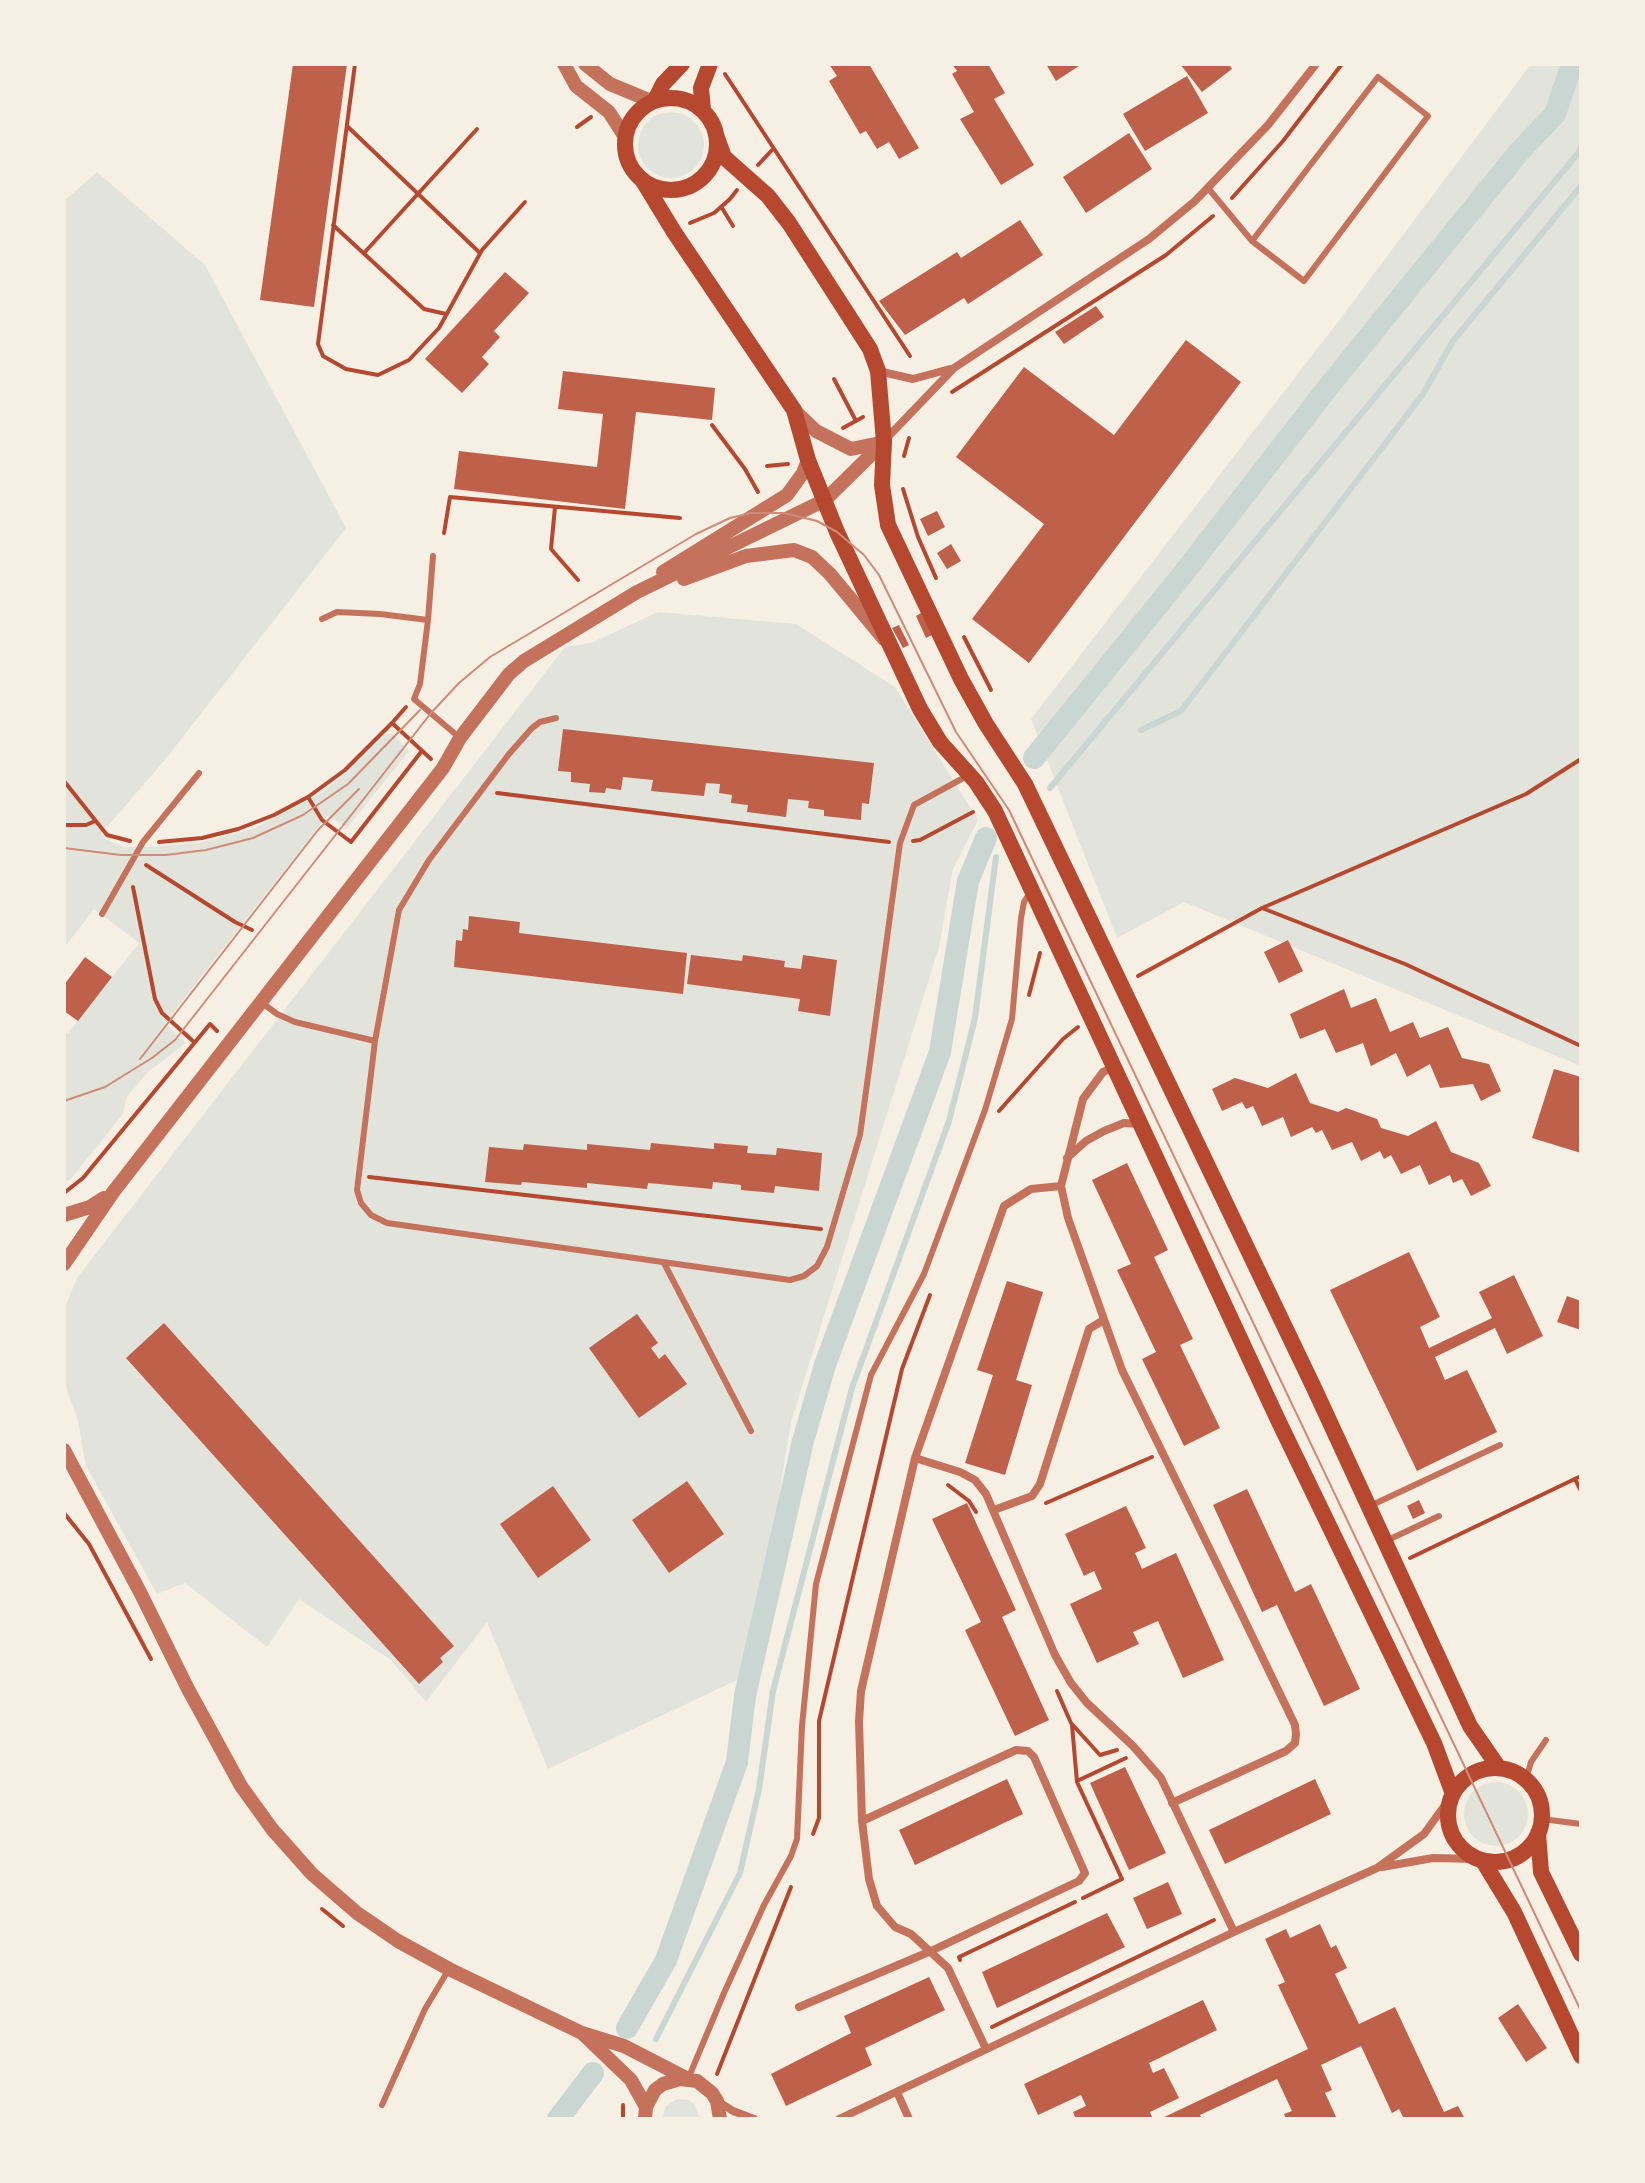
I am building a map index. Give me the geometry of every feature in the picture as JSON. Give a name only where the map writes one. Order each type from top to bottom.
[{"type":"main road","points":[[682,64],[653,100],[638,110],[629,123],[625,137],[628,162],[794,410],[802,462],[825,500],[837,532],[934,732],[995,811],[1278,1420],[1434,1743],[1453,1794]]},
{"type":"main road","points":[[703,110],[701,88],[716,66]]},
{"type":"main road","points":[[653,100],[678,98],[703,110],[712,122],[724,157],[768,196],[801,240],[870,349],[878,371],[884,442],[882,485],[888,525],[961,679],[1025,784],[1470,1726],[1499,1768]]},
{"type":"main road","points":[[643,181],[657,188],[673,190],[688,187],[702,179],[712,166],[717,151],[716,135]]},
{"type":"main road","points":[[1540,1826],[1531,1845],[1517,1856],[1496,1862],[1480,1860],[1464,1851],[1454,1839],[1448,1809],[1453,1794],[1471,1774],[1487,1768],[1499,1768],[1526,1779],[1541,1804],[1541,1872],[1581,1954]]},
{"type":"main road","points":[[1480,1860],[1514,1912],[1581,2056]]},
{"type":"street","points":[[564,64],[576,86],[609,112],[625,137]]},
{"type":"street","points":[[585,64],[610,84],[653,100]]},
{"type":"street","points":[[64,1264],[114,1191],[443,768],[460,738],[509,674],[524,661],[637,592],[825,500],[954,368],[1149,239],[1208,188],[1268,125],[1316,64]]},
{"type":"street","points":[[878,371],[913,379],[954,368]]},
{"type":"street","points":[[794,410],[816,431],[851,449],[884,442]]},
{"type":"street","points":[[637,592],[671,566],[787,495],[803,473],[802,462]]},
{"type":"street","points":[[637,592],[680,581],[746,556],[794,550],[812,557],[830,574],[895,654]]},
{"type":"street","points":[[1115,1067],[1103,1072],[1083,1099],[1061,1186],[1068,1218],[1102,1321],[1122,1370],[1295,1725],[1296,1734],[1295,1743],[1286,1751],[1172,1803]]},
{"type":"street","points":[[1067,1159],[1086,1141],[1104,1131],[1124,1123],[1143,1125]]},
{"type":"street","points":[[986,2049],[948,1968],[911,1934],[895,1927],[877,1906],[869,1879],[862,1821],[861,1691],[915,1458],[1004,1206],[1031,1189],[1061,1186]]},
{"type":"street","points":[[64,1215],[90,1207],[114,1191]]},
{"type":"street","points":[[994,1510],[1032,1496],[1040,1484],[1089,1329],[1102,1321]]},
{"type":"street","points":[[64,1450],[241,1786],[272,1829],[312,1874],[357,1913],[398,1941],[582,2033],[612,2040],[705,2086],[717,2101],[754,2119]]},
{"type":"street","points":[[915,1458],[975,1480],[994,1510],[1055,1655],[1071,1683],[1161,1778],[1234,1932]]},
{"type":"street","points":[[799,2007],[931,1951],[1079,1881],[1085,1873],[1034,1757],[1028,1751],[1016,1750],[862,1821]]},
{"type":"street","points":[[839,2119],[1234,1932],[1377,1868],[1424,1834],[1453,1794]]},
{"type":"street","points":[[1377,1868],[1433,1858],[1480,1860]]},
{"type":"street","points":[[582,2033],[631,2080],[645,2113]]},
{"type":"street","points":[[645,2113],[655,2090],[672,2080],[688,2079]]},
{"type":"street","points":[[897,2092],[909,2119]]},
{"type":"street","points":[[717,2101],[720,2119]]},
{"type":"lane","points":[[1208,188],[1252,241],[1304,281],[1428,116],[1378,77],[1252,241]]},
{"type":"lane","points":[[433,556],[420,684],[414,699],[460,738]]},
{"type":"lane","points":[[322,619],[337,612],[428,620]]},
{"type":"lane","points":[[556,718],[540,722],[532,728],[429,860],[399,910],[375,1041],[357,1190],[361,1203],[371,1215],[387,1223],[790,1280],[804,1276],[817,1266],[832,1231],[860,1135],[900,843],[914,805],[970,775]]},
{"type":"lane","points":[[102,914],[143,842],[199,773]]},
{"type":"lane","points":[[688,2079],[764,1905],[797,1839],[802,1726],[816,1584],[871,1375],[924,1274],[985,1110],[1012,1019],[1021,918],[1024,902],[1032,889]]},
{"type":"lane","points":[[261,1002],[295,1022],[375,1041]]},
{"type":"lane","points":[[664,1263],[751,1431]]},
{"type":"lane","points":[[1369,1507],[1500,1445]]},
{"type":"lane","points":[[1385,1541],[1439,1516]]},
{"type":"lane","points":[[1526,1779],[1531,1762],[1546,1740]]},
{"type":"lane","points":[[1540,1826],[1581,1824]]},
{"type":"lane","points":[[382,2105],[425,2009],[449,1969]]},
{"type":"path","points":[[355,64],[318,344],[323,356],[346,369],[378,375],[409,360],[439,328],[480,253],[525,202]]},
{"type":"path","points":[[1231,198],[1283,141],[1342,64]]},
{"type":"path","points":[[716,66],[910,356]]},
{"type":"path","points":[[347,126],[480,253]]},
{"type":"path","points":[[364,253],[477,129]]},
{"type":"path","points":[[674,232],[714,213],[773,149]]},
{"type":"path","points":[[721,207],[733,226]]},
{"type":"path","points":[[948,395],[1166,255],[1215,214]]},
{"type":"path","points":[[333,225],[424,309],[447,314]]},
{"type":"path","points":[[834,379],[856,421]]},
{"type":"path","points":[[712,425],[745,469],[759,494]]},
{"type":"path","points":[[903,462],[912,428]]},
{"type":"path","points":[[767,466],[802,462]]},
{"type":"path","points":[[903,480],[918,537],[938,582]]},
{"type":"path","points":[[444,533],[450,497],[680,518]]},
{"type":"path","points":[[555,507],[551,549],[578,580]]},
{"type":"path","points":[[961,630],[991,690]]},
{"type":"path","points":[[64,781],[107,835],[121,841],[143,842],[202,838],[274,815],[308,797],[345,770],[392,723],[421,752],[443,768]]},
{"type":"path","points":[[308,797],[322,820],[351,842],[421,752]]},
{"type":"path","points":[[1121,986],[1262,908],[1526,794],[1581,759]]},
{"type":"path","points":[[483,788],[517,797],[900,843],[920,840],[978,810]]},
{"type":"path","points":[[64,825],[86,825],[95,821]]},
{"type":"path","points":[[133,860],[148,866],[252,930]]},
{"type":"path","points":[[128,867],[155,999],[162,1013],[194,1042]]},
{"type":"path","points":[[1262,908],[1405,964],[1581,1046]]},
{"type":"path","points":[[994,1124],[1000,1110],[1063,1039],[1082,1023]]},
{"type":"path","points":[[64,1193],[83,1178],[210,1024],[220,1033]]},
{"type":"path","points":[[359,1175],[832,1231]]},
{"type":"path","points":[[807,1847],[819,1818],[819,1721],[902,1369],[935,1283]]},
{"type":"path","points":[[1040,1506],[1161,1453]]},
{"type":"path","points":[[1406,1560],[1581,1476]]},
{"type":"path","points":[[1575,1479],[1581,1491]]},
{"type":"path","points":[[64,1513],[89,1544],[157,1669]]},
{"type":"path","points":[[1077,1782],[1126,1758]]},
{"type":"path","points":[[717,2074],[796,1875]]},
{"type":"path","points":[[317,1904],[345,1928]]},
{"type":"path","points":[[979,2033],[1214,1920]]},
{"type":"path","points":[[623,2101],[623,2119]]},
{"type":"shaded area","points":[[1531,64],[1581,64],[1581,1066],[1184,902],[1117,938],[1031,719],[1337,323]]},
{"type":"shaded area","points":[[671,112],[684,115],[694,122],[701,132],[704,145],[701,158],[694,168],[684,175],[671,178],[658,175],[648,168],[641,158],[638,145],[641,132],[648,122],[658,115]]},
{"type":"shaded area","points":[[97,172],[205,265],[346,528],[164,761],[101,834],[125,847],[150,847],[197,843],[239,833],[255,828],[318,795],[347,773],[387,734],[393,734],[409,751],[347,828],[328,815],[165,1023],[186,1043],[148,1072],[126,1098],[123,1114],[70,1180],[64,1181],[64,1031],[68,1033],[139,943],[94,909],[64,948],[64,201]]},
{"type":"shaded area","points":[[658,612],[796,624],[895,687],[978,820],[953,869],[939,947],[791,1422],[750,1674],[548,1769],[487,1622],[426,1702],[391,1660],[299,1599],[267,1647],[185,1583],[157,1594],[86,1466],[64,1371],[65,1307],[77,1278],[565,647],[591,643]]},
{"type":"shaded area","points":[[1490,1782],[1502,1782],[1519,1791],[1526,1802],[1526,1826],[1519,1837],[1502,1846],[1490,1846],[1478,1841],[1469,1832],[1464,1820],[1464,1808],[1469,1796],[1478,1787]]},
{"type":"shaded area","points":[[677,2099],[689,2100],[694,2104],[700,2119],[662,2119],[666,2106]]},
{"type":"building","points":[[293,64],[347,64],[314,307],[260,300]]},
{"type":"building","points":[[829,64],[869,64],[919,148],[899,159],[889,142],[877,149],[866,131],[860,134],[829,81],[837,76]]},
{"type":"building","points":[[952,64],[988,64],[1005,93],[994,99],[1034,165],[1001,185],[960,119],[974,112],[952,74],[957,71]]},
{"type":"building","points":[[1046,64],[1082,64],[1056,81]]},
{"type":"building","points":[[1180,64],[1229,64],[1232,69],[1202,92]]},
{"type":"building","points":[[1187,76],[1208,113],[1145,151],[1123,114]]},
{"type":"building","points":[[1129,133],[1152,169],[1086,213],[1063,177]]},
{"type":"building","points":[[1020,220],[1043,255],[968,304],[964,298],[905,335],[879,301],[957,252],[961,258]]},
{"type":"building","points":[[505,272],[529,293],[494,331],[500,337],[482,357],[489,364],[462,393],[425,359]]},
{"type":"building","points":[[1096,306],[1104,317],[1064,344],[1055,332]]},
{"type":"building","points":[[1186,340],[1241,382],[1029,663],[972,619],[1044,524],[956,457],[1024,367],[1114,435]]},
{"type":"building","points":[[563,371],[715,388],[712,420],[636,412],[625,509],[454,489],[459,451],[597,467],[603,414],[558,409]]},
{"type":"building","points":[[937,511],[945,527],[928,536],[920,519]]},
{"type":"building","points":[[951,544],[961,561],[947,569],[937,553]]},
{"type":"building","points":[[921,613],[932,635],[926,638],[916,616]]},
{"type":"building","points":[[899,625],[909,645],[903,648],[892,628]]},
{"type":"building","points":[[563,729],[874,763],[869,804],[862,803],[861,820],[824,816],[824,810],[808,808],[809,801],[788,799],[786,817],[747,812],[748,805],[731,803],[732,795],[719,793],[720,784],[706,783],[704,796],[651,791],[653,780],[623,777],[621,790],[606,788],[605,793],[589,792],[590,784],[571,782],[571,772],[558,771]]},
{"type":"building","points":[[469,916],[520,922],[519,933],[687,953],[683,994],[454,967],[456,940],[462,941],[463,929],[468,930]]},
{"type":"building","points":[[1288,940],[1303,971],[1279,983],[1264,952]]},
{"type":"building","points":[[691,955],[742,961],[743,955],[785,961],[784,967],[801,969],[803,955],[837,960],[830,1016],[798,1011],[800,999],[687,984]]},
{"type":"building","points":[[85,957],[112,977],[78,1021],[64,1011],[64,985]]},
{"type":"building","points":[[1344,989],[1351,1008],[1376,998],[1390,1032],[1413,1022],[1420,1038],[1448,1027],[1462,1058],[1489,1064],[1501,1091],[1481,1101],[1473,1084],[1440,1088],[1430,1064],[1407,1077],[1396,1053],[1371,1066],[1363,1043],[1336,1053],[1325,1029],[1300,1039],[1290,1014]]},
{"type":"building","points":[[1554,1069],[1581,1077],[1581,1153],[1532,1138]]},
{"type":"building","points":[[1296,1073],[1310,1103],[1338,1112],[1346,1108],[1377,1119],[1381,1128],[1408,1136],[1436,1121],[1451,1152],[1479,1163],[1491,1186],[1471,1196],[1462,1179],[1453,1183],[1450,1175],[1429,1185],[1420,1165],[1401,1174],[1391,1155],[1384,1159],[1380,1151],[1361,1161],[1352,1142],[1332,1150],[1322,1130],[1316,1133],[1312,1127],[1291,1137],[1283,1117],[1262,1126],[1253,1106],[1246,1109],[1242,1102],[1222,1111],[1212,1089],[1235,1078],[1268,1088]]},
{"type":"building","points":[[651,1143],[714,1149],[714,1143],[748,1146],[747,1153],[776,1155],[777,1148],[822,1153],[819,1191],[775,1186],[774,1193],[741,1190],[741,1185],[713,1182],[712,1189],[648,1183],[647,1189],[587,1183],[587,1188],[485,1182],[489,1147],[523,1150],[524,1144],[587,1150],[587,1144],[650,1150]]},
{"type":"building","points":[[1127,1163],[1168,1250],[1154,1257],[1193,1339],[1180,1345],[1220,1428],[1184,1446],[1142,1359],[1156,1352],[1117,1270],[1131,1264],[1092,1180]]},
{"type":"building","points":[[1409,1252],[1440,1317],[1420,1327],[1429,1348],[1492,1318],[1479,1292],[1514,1275],[1543,1336],[1507,1354],[1495,1328],[1435,1357],[1445,1380],[1467,1370],[1497,1432],[1417,1471],[1330,1290]]},
{"type":"building","points":[[1007,1281],[1043,1292],[1016,1380],[1032,1385],[1005,1475],[965,1463],[993,1375],[977,1370]]},
{"type":"building","points":[[1567,1296],[1581,1301],[1581,1330],[1557,1322]]},
{"type":"building","points":[[637,1314],[658,1343],[651,1348],[659,1359],[665,1354],[687,1384],[639,1418],[589,1348]]},
{"type":"building","points":[[164,1323],[454,1646],[440,1658],[443,1662],[419,1684],[126,1358]]},
{"type":"building","points":[[687,1481],[724,1534],[669,1573],[632,1520]]},
{"type":"building","points":[[553,1486],[591,1540],[538,1578],[500,1524]]},
{"type":"building","points":[[1247,1489],[1295,1592],[1311,1584],[1360,1689],[1324,1706],[1277,1605],[1262,1612],[1213,1505]]},
{"type":"building","points":[[1419,1500],[1425,1513],[1413,1519],[1407,1506]]},
{"type":"building","points":[[967,1503],[1016,1610],[1002,1617],[1049,1720],[1015,1736],[965,1630],[981,1622],[932,1519]]},
{"type":"building","points":[[1126,1506],[1146,1548],[1135,1553],[1142,1569],[1176,1553],[1224,1660],[1183,1678],[1158,1621],[1133,1632],[1139,1644],[1097,1663],[1070,1604],[1102,1589],[1094,1571],[1084,1576],[1065,1534]]},
{"type":"building","points":[[1125,1767],[1166,1853],[1129,1870],[1090,1783]]},
{"type":"building","points":[[1007,1779],[1023,1814],[915,1865],[899,1830]]},
{"type":"building","points":[[1315,1779],[1331,1814],[1225,1864],[1209,1830]]},
{"type":"building","points":[[1168,1882],[1182,1914],[1147,1929],[1133,1898]]},
{"type":"building","points":[[1107,1913],[1125,1947],[997,2008],[982,1972]]},
{"type":"building","points":[[1320,1924],[1331,1948],[1336,1945],[1347,1968],[1335,1974],[1359,2024],[1395,2007],[1444,2112],[1458,2106],[1465,2119],[1404,2119],[1399,2109],[1392,2113],[1361,2046],[1321,2065],[1332,2090],[1325,2093],[1337,2119],[1286,2119],[1284,2114],[1292,2111],[1277,2079],[1200,2115],[1202,2119],[1160,2119],[1308,2049],[1278,1985],[1285,1982],[1265,1939],[1286,1929],[1290,1938]]},
{"type":"building","points":[[929,1977],[945,2010],[865,2048],[872,2065],[786,2106],[771,2074],[851,2033],[844,2016]]},
{"type":"building","points":[[1203,2000],[1217,2030],[1149,2063],[1153,2073],[1164,2068],[1179,2098],[1150,2112],[1153,2119],[1076,2119],[1073,2112],[1086,2106],[1081,2095],[1038,2115],[1024,2084]]},
{"type":"building","points":[[1518,2004],[1547,2048],[1526,2062],[1498,2018]]},
{"type":"waterway","points":[[1034,758],[1183,574],[1329,386],[1519,152],[1555,114],[1572,64]]},
{"type":"waterway","points":[[1050,788],[1581,146]]},
{"type":"waterway","points":[[1141,730],[1181,711],[1423,394],[1453,341],[1581,186]]},
{"type":"waterway","points":[[627,2028],[666,1960],[737,1762],[745,1696],[803,1441],[825,1365],[940,1052],[968,881],[986,838]]},
{"type":"waterway","points":[[656,2039],[740,1873],[759,1789],[773,1691],[852,1388],[949,1121],[975,1018],[996,857]]},
{"type":"waterway","points":[[558,2119],[593,2073]]},
{"type":"tram line","points":[[64,1101],[105,1087],[175,1040],[431,713],[459,683],[490,657],[696,534],[730,518],[751,513],[784,513],[817,521],[837,532],[864,555],[879,575],[956,732],[1009,810],[1581,2011]]},
{"type":"tram line","points":[[64,848],[121,855],[166,855],[206,850],[253,838],[303,815],[348,784],[420,710]]},
{"type":"tram line","points":[[140,1059],[318,830],[359,789]]}]
